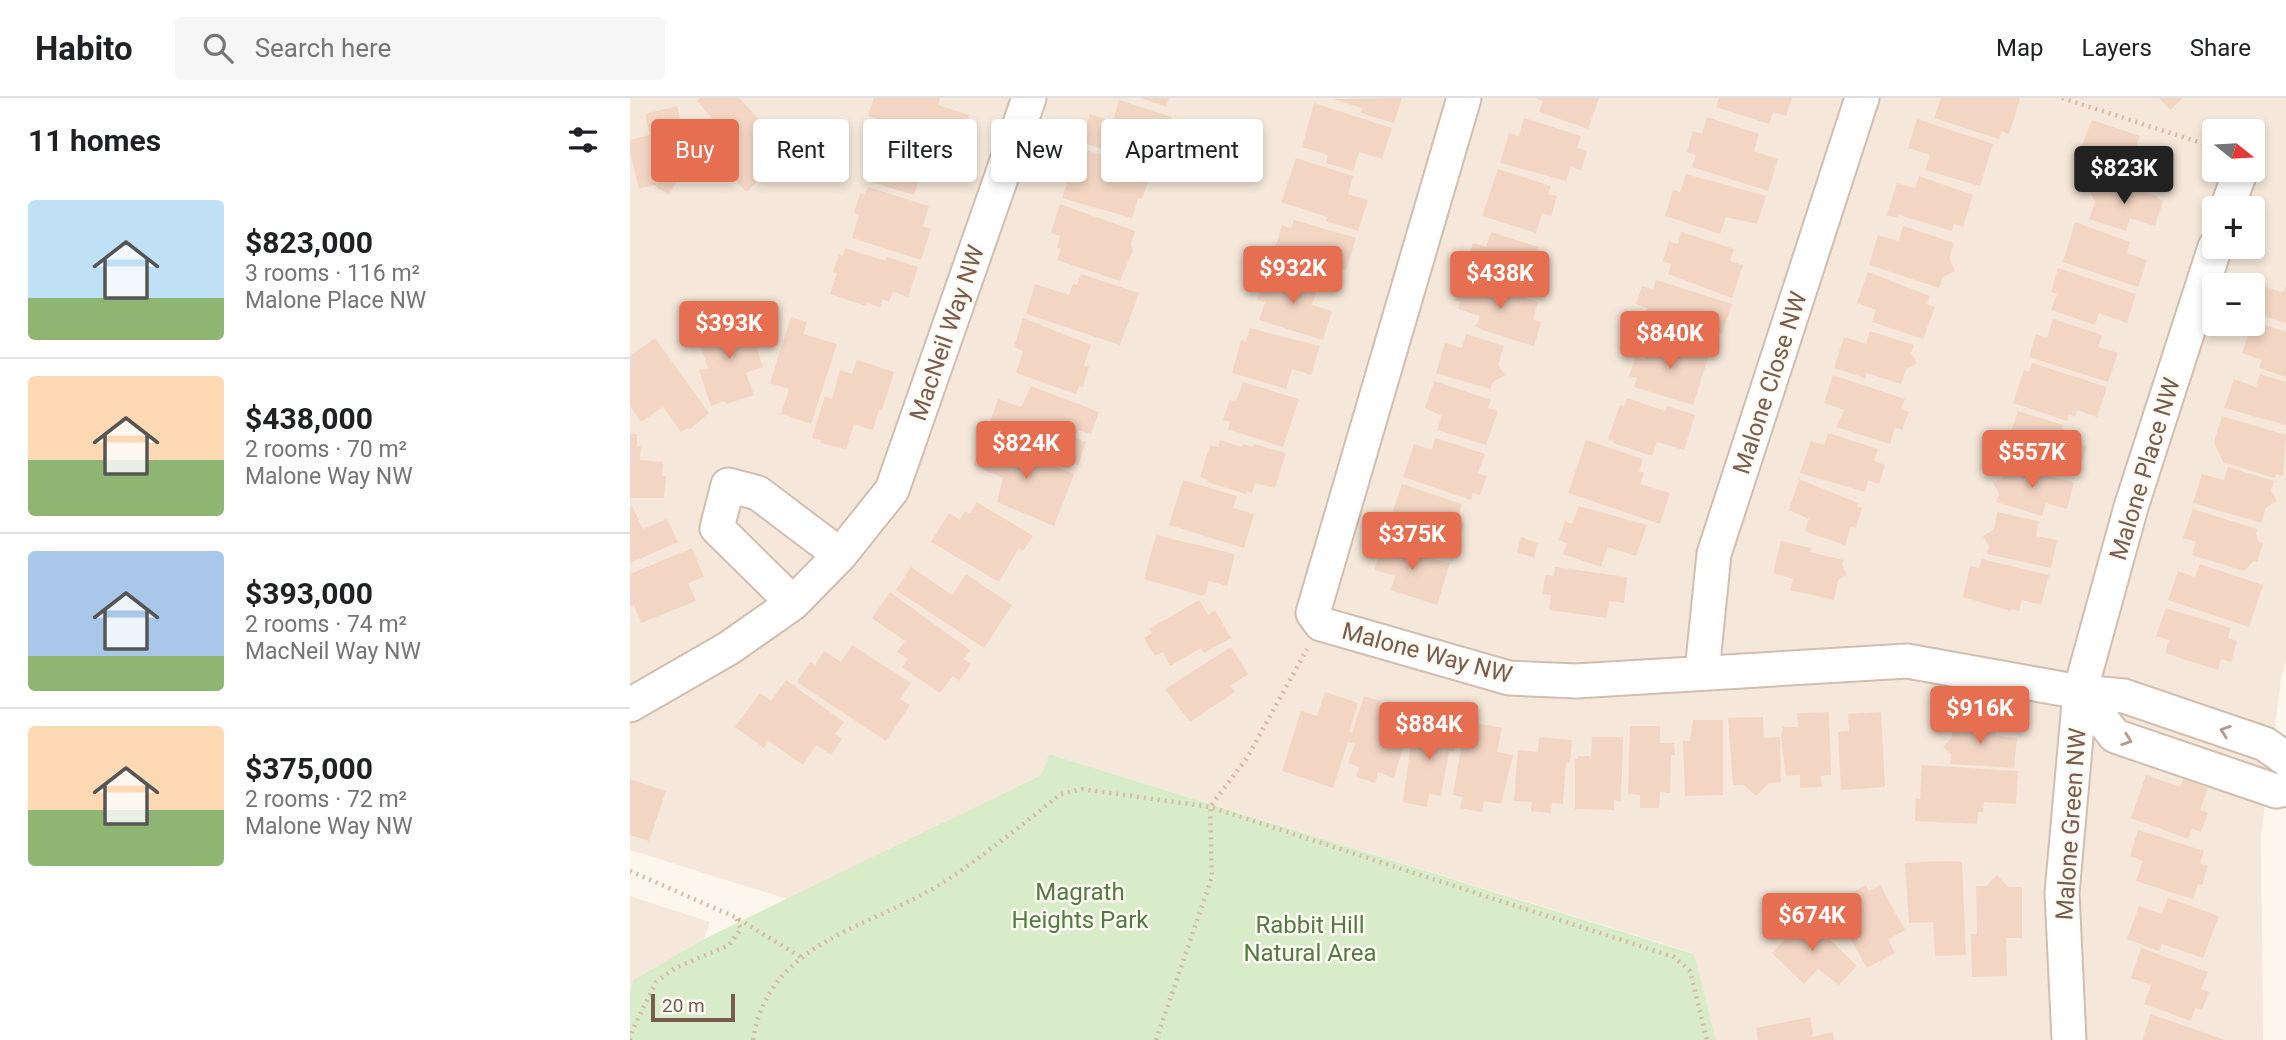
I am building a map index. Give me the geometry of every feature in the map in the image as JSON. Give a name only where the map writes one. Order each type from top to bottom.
[{"type":"street","name":"MacNeil Way NW","points":[[630,705],[729,648],[793,603],[840,555],[892,490],[1029,98]]},
{"type":"street","name":"Malone Way NW","points":[[1464,98],[1313,612],[1321,624],[1509,678],[1576,681],[1907,661],[2080,692],[2124,696],[2265,744],[2286,759]]},
{"type":"street","name":"Malone Close NW","points":[[1702,672],[1714,554],[1861,98]]},
{"type":"street","name":"Malone Place NW","points":[[2080,692],[2131,507],[2211,259]]},
{"type":"street","points":[[793,603],[717,527],[728,485],[758,493],[840,555]]},
{"type":"street","points":[[2080,692],[2115,736],[2276,791],[2286,789]]},
{"type":"street","name":"Malone Green NW","points":[[2069,1040],[2062,892],[2080,692]]},
{"type":"path","points":[[2062,98],[2202,143]]},
{"type":"path","points":[[1156,1040],[1212,877],[1210,807],[1247,758],[1321,624]]},
{"type":"path","points":[[753,1040],[755,1024],[783,972],[813,947],[949,879],[1061,794],[1082,789],[1210,807],[1674,957],[1690,971],[1707,1040]]},
{"type":"path","points":[[630,871],[735,917],[801,957]]},
{"type":"path","points":[[630,1040],[656,982],[675,968],[729,946],[741,929],[735,917]]},
{"type":"shaded area","points":[[630,98],[2286,98],[2286,661],[2281,678],[2261,836],[2263,1040],[1716,1040],[1693,953],[1049,754],[1041,775],[787,899],[630,850]]},
{"type":"shaded area","points":[[630,896],[710,922],[704,939],[633,980],[630,991]]},
{"type":"green space","name":"Magrath Heights Park","points":[[1049,754],[1694,954],[1716,1040],[630,1040],[630,991],[633,980],[704,939],[1041,775]]},
{"type":"building","points":[[700,98],[739,98],[758,119],[753,119],[753,182],[757,182],[746,192],[737,182],[739,119],[713,119],[697,101]]},
{"type":"building","points":[[874,98],[940,98],[938,105],[969,115],[968,119],[877,119],[868,116]]},
{"type":"building","points":[[1141,98],[1169,98],[1166,107]]},
{"type":"building","points":[[1402,98],[1394,123],[1361,113],[1362,108],[1333,99]]},
{"type":"building","points":[[1536,98],[1599,98],[1588,129],[1539,112],[1543,101]]},
{"type":"building","points":[[1719,98],[1792,98],[1786,116],[1773,112],[1769,124],[1716,107]]},
{"type":"building","points":[[1941,98],[2020,99],[2009,134],[2001,131],[1999,139],[1934,118]]},
{"type":"building","points":[[2159,98],[2183,98],[2170,110]]},
{"type":"building","points":[[1119,100],[1172,117],[1171,119],[1114,119]]},
{"type":"building","points":[[1314,103],[1392,128],[1382,159],[1359,152],[1353,171],[1326,163],[1328,155],[1302,147]]},
{"type":"building","points":[[677,106],[680,119],[651,119],[651,182],[676,182],[669,195],[654,185],[639,189],[630,152],[630,140],[650,135],[645,114]]},
{"type":"building","points":[[1090,114],[1106,119],[1101,119],[1101,149],[1087,144]]},
{"type":"building","points":[[1707,117],[1759,134],[1754,151],[1778,159],[1768,191],[1692,167],[1696,155],[1687,152],[1693,131],[1702,134]]},
{"type":"building","points":[[1524,118],[1581,136],[1577,148],[1587,151],[1581,170],[1571,167],[1566,181],[1500,163],[1509,133],[1519,136]]},
{"type":"building","points":[[1917,119],[1993,144],[1980,186],[1925,170],[1930,155],[1908,148]]},
{"type":"building","points":[[2092,120],[2140,136],[2136,147],[2158,154],[2148,185],[2117,176],[2118,171],[2080,159],[2080,150]]},
{"type":"building","points":[[1087,150],[1101,155],[1101,182],[1148,182],[1142,199],[1138,198],[1132,218],[1062,198],[1067,182],[1087,182]]},
{"type":"building","points":[[1296,158],[1353,176],[1348,194],[1368,200],[1358,231],[1326,221],[1327,217],[1281,202]]},
{"type":"building","points":[[1498,169],[1551,186],[1548,194],[1557,196],[1551,216],[1542,213],[1536,233],[1482,216]]},
{"type":"building","points":[[1686,174],[1766,196],[1757,224],[1726,217],[1720,234],[1665,216],[1673,190],[1680,192]]},
{"type":"building","points":[[1919,176],[1973,195],[1963,227],[1954,224],[1952,231],[1899,215],[1898,218],[1887,215],[1897,183],[1915,188]]},
{"type":"building","points":[[2103,179],[2157,196],[2163,201],[2155,226],[2130,218],[2126,231],[2089,219],[2095,202],[2090,191],[2101,187]]},
{"type":"building","points":[[872,182],[918,182],[914,195]]},
{"type":"building","points":[[868,187],[929,206],[923,226],[931,229],[921,260],[852,238],[859,215],[854,213],[860,193],[865,195]]},
{"type":"building","points":[[1060,204],[1135,231],[1131,244],[1133,250],[1120,281],[1057,260],[1061,249],[1057,247],[1060,236],[1051,233]]},
{"type":"building","points":[[1294,220],[1356,238],[1346,270],[1326,263],[1321,276],[1318,277],[1271,261],[1282,225],[1291,228]]},
{"type":"building","points":[[2075,222],[2130,242],[2127,253],[2147,260],[2138,287],[2063,262]]},
{"type":"building","points":[[1903,226],[1954,243],[1949,258],[1955,271],[1943,277],[1939,288],[1869,265],[1878,235],[1899,241]]},
{"type":"building","points":[[1491,232],[1539,247],[1535,260],[1548,264],[1543,282],[1530,278],[1527,290],[1465,269],[1473,243],[1486,247]]},
{"type":"building","points":[[1681,232],[1734,249],[1730,261],[1743,265],[1732,298],[1668,274],[1671,264],[1663,261],[1669,241],[1678,244]]},
{"type":"building","points":[[845,248],[886,261],[887,257],[918,267],[908,297],[893,292],[889,302],[883,299],[880,307],[867,303],[866,306],[830,294],[837,273],[833,272],[839,255],[843,256]]},
{"type":"building","points":[[2058,268],[2136,294],[2127,323],[2099,313],[2095,325],[2051,310],[2057,294],[2051,292]]},
{"type":"building","points":[[1274,272],[1318,285],[1312,305],[1332,311],[1323,340],[1259,320],[1265,302],[1257,300],[1263,282],[1270,284]]},
{"type":"building","points":[[1868,272],[1930,296],[1927,304],[1935,307],[1923,339],[1872,322],[1876,310],[1857,303]]},
{"type":"building","points":[[1081,274],[1139,293],[1120,345],[1026,314],[1035,284],[1069,295]]},
{"type":"building","points":[[1466,279],[1538,302],[1533,319],[1541,322],[1534,346],[1482,330],[1476,326],[1480,316],[1458,309],[1460,301],[1456,300]]},
{"type":"building","points":[[1656,280],[1732,304],[1722,334],[1688,324],[1683,340],[1641,327],[1647,308],[1636,304],[1642,286],[1653,289]]},
{"type":"building","points":[[2265,286],[2283,293],[2286,286],[2286,323],[2265,316]]},
{"type":"building","points":[[717,316],[733,324],[747,319],[763,367],[746,373],[754,395],[711,406],[699,370],[708,368],[697,336],[709,333]]},
{"type":"building","points":[[791,317],[807,322],[803,334],[837,344],[811,424],[781,414],[789,389],[770,383]]},
{"type":"building","points":[[1023,318],[1091,345],[1084,365],[1089,367],[1083,387],[1079,386],[1076,394],[1016,373],[1023,351],[1014,347]]},
{"type":"building","points":[[2053,319],[2102,335],[2098,347],[2118,353],[2108,382],[2029,357],[2036,334],[2047,338]]},
{"type":"building","points":[[2265,325],[2286,332],[2286,377],[2259,368],[2262,360],[2242,353],[2248,336],[2265,336]]},
{"type":"building","points":[[1250,328],[1320,346],[1311,375],[1292,369],[1286,389],[1232,373],[1241,340],[1246,342]]},
{"type":"building","points":[[1870,331],[1914,345],[1911,353],[1917,363],[1906,369],[1901,384],[1866,373],[1865,378],[1834,368],[1844,337],[1866,344]]},
{"type":"building","points":[[1466,334],[1504,346],[1498,365],[1505,375],[1493,382],[1490,389],[1436,373],[1445,343],[1462,348]]},
{"type":"building","points":[[655,338],[709,413],[689,430],[687,428],[681,432],[663,407],[641,422],[630,406],[630,356]]},
{"type":"building","points":[[1650,338],[1709,355],[1693,405],[1634,387],[1637,378],[1629,376],[1636,356],[1644,359]]},
{"type":"building","points":[[857,360],[894,372],[882,410],[879,409],[873,430],[854,424],[846,449],[820,443],[821,440],[812,438],[825,396],[832,399],[840,370],[852,374]]},
{"type":"building","points":[[2032,363],[2107,387],[2097,417],[2077,410],[2075,417],[2069,414],[2067,421],[2013,403],[2024,370],[2029,372]]},
{"type":"building","points":[[2260,374],[2286,382],[2286,425],[2224,408],[2234,379],[2256,387]]},
{"type":"building","points":[[1833,375],[1905,399],[1901,409],[1909,412],[1902,430],[1895,427],[1890,444],[1836,427],[1844,410],[1824,403]]},
{"type":"building","points":[[1434,381],[1491,400],[1488,408],[1498,411],[1486,445],[1437,430],[1442,416],[1425,408]]},
{"type":"building","points":[[1243,382],[1299,399],[1283,447],[1228,429],[1230,422],[1223,420],[1230,400],[1236,401]]},
{"type":"building","points":[[1031,386],[1099,412],[1091,434],[1078,430],[1075,438],[1086,442],[1078,465],[987,431],[998,399],[1021,407]]},
{"type":"building","points":[[1627,398],[1665,411],[1667,406],[1695,415],[1684,450],[1657,442],[1652,456],[1608,439],[1620,405],[1624,406]]},
{"type":"building","points":[[2018,411],[2063,425],[2062,429],[2069,431],[2066,439],[2087,446],[2077,476],[2004,452]]},
{"type":"building","points":[[2222,416],[2286,435],[2283,476],[2276,474],[2275,478],[2223,462],[2214,442]]},
{"type":"building","points":[[1828,433],[1878,449],[1874,461],[1885,465],[1879,484],[1868,480],[1865,492],[1800,473],[1811,441],[1824,445]]},
{"type":"building","points":[[630,434],[637,434],[637,446],[641,447],[640,460],[663,462],[662,476],[666,476],[664,498],[630,498]]},
{"type":"building","points":[[985,437],[1074,474],[1054,526],[997,502],[1003,478],[973,465]]},
{"type":"building","points":[[1435,438],[1485,454],[1478,473],[1487,476],[1480,495],[1473,493],[1471,500],[1403,477],[1414,444],[1432,450]]},
{"type":"building","points":[[1220,440],[1242,447],[1243,444],[1253,447],[1254,444],[1286,453],[1275,488],[1255,483],[1252,493],[1247,491],[1246,494],[1207,482],[1208,480],[1200,477],[1210,445],[1218,447]]},
{"type":"building","points":[[1586,440],[1643,459],[1639,471],[1644,473],[1640,484],[1670,493],[1660,524],[1568,493]]},
{"type":"building","points":[[2008,463],[2074,483],[2067,509],[2046,503],[2042,516],[1996,502],[1999,494],[1993,483],[2004,477]]},
{"type":"building","points":[[2228,467],[2274,481],[2271,491],[2277,501],[2266,508],[2261,523],[2193,503],[2202,474],[2224,480]]},
{"type":"building","points":[[1799,479],[1858,503],[1857,507],[1862,508],[1856,528],[1851,526],[1845,545],[1809,533],[1805,530],[1809,519],[1789,510]]},
{"type":"building","points":[[1183,480],[1237,496],[1233,508],[1254,514],[1244,548],[1169,525]]},
{"type":"building","points":[[1402,484],[1462,504],[1457,520],[1464,523],[1458,543],[1450,541],[1446,553],[1408,540],[1414,520],[1393,511]]},
{"type":"building","points":[[977,502],[1033,536],[1023,551],[1019,548],[999,582],[931,542],[949,513],[960,520],[965,511],[970,514]]},
{"type":"building","points":[[632,506],[643,529],[667,519],[678,542],[630,563]]},
{"type":"building","points":[[1579,506],[1647,525],[1636,556],[1608,547],[1601,567],[1563,554],[1567,543],[1559,540],[1565,521],[1572,524]]},
{"type":"building","points":[[2193,509],[2257,529],[2259,542],[2263,543],[2257,562],[2254,561],[2244,571],[2192,555],[2196,542],[2183,538]]},
{"type":"building","points":[[1997,512],[2039,521],[2036,536],[2057,540],[2051,568],[1987,554],[1989,546],[1983,536],[1994,529]]},
{"type":"building","points":[[1156,535],[1235,554],[1227,586],[1209,581],[1205,595],[1200,595],[1144,579]]},
{"type":"building","points":[[1521,537],[1538,543],[1534,558],[1517,552]]},
{"type":"building","points":[[1384,538],[1411,547],[1409,553],[1450,563],[1437,605],[1391,590],[1395,576],[1374,570]]},
{"type":"building","points":[[1781,541],[1843,560],[1842,565],[1847,575],[1838,580],[1834,600],[1790,590],[1793,579],[1773,573]]},
{"type":"building","points":[[692,548],[704,577],[688,583],[696,601],[641,623],[634,605],[630,607],[630,574]]},
{"type":"building","points":[[1982,559],[2049,575],[2041,605],[2022,600],[2019,611],[2011,611],[1963,597],[1970,566],[1979,568]]},
{"type":"building","points":[[2200,564],[2263,585],[2249,627],[2168,600],[2178,571],[2195,577]]},
{"type":"building","points":[[911,567],[952,595],[966,574],[1012,605],[984,648],[896,590]]},
{"type":"building","points":[[1555,567],[1627,577],[1624,603],[1609,601],[1607,618],[1549,610],[1551,595],[1543,594],[1545,575],[1554,576]]},
{"type":"building","points":[[890,592],[970,650],[964,659],[971,664],[959,681],[953,676],[940,693],[902,667],[908,659],[897,652],[905,641],[872,618]]},
{"type":"building","points":[[1199,600],[1208,615],[1215,610],[1231,638],[1204,653],[1201,648],[1170,666],[1163,652],[1155,656],[1144,638],[1152,633],[1149,629]]},
{"type":"building","points":[[2166,608],[2231,628],[2228,638],[2237,641],[2231,662],[2221,659],[2218,670],[2165,653],[2169,640],[2156,636]]},
{"type":"building","points":[[852,645],[911,683],[900,699],[910,705],[886,741],[797,682],[810,662],[815,665],[824,651],[841,662]]},
{"type":"building","points":[[1231,647],[1248,674],[1230,686],[1235,692],[1190,722],[1165,689]]},
{"type":"building","points":[[786,680],[844,722],[835,734],[842,739],[831,755],[816,745],[803,765],[769,741],[764,748],[735,727],[760,693],[771,701]]},
{"type":"building","points":[[1325,692],[1358,703],[1349,732],[1352,733],[1364,696],[1389,704],[1387,713],[1411,721],[1394,778],[1378,772],[1375,783],[1356,777],[1359,767],[1348,763],[1355,744],[1348,742],[1333,788],[1282,771],[1301,711],[1317,716]]},
{"type":"building","points":[[1829,712],[1831,775],[1821,776],[1822,787],[1800,788],[1800,775],[1786,776],[1781,737],[1783,727],[1798,727],[1797,713]]},
{"type":"building","points":[[1881,712],[1885,787],[1841,790],[1838,732],[1849,731],[1848,714]]},
{"type":"building","points":[[1763,717],[1764,738],[1780,737],[1781,782],[1769,783],[1756,796],[1744,785],[1733,785],[1728,718]]},
{"type":"building","points":[[1693,720],[1723,720],[1723,795],[1685,796],[1683,741],[1690,741]]},
{"type":"building","points":[[1953,720],[1996,723],[1996,736],[2017,738],[2014,768],[1950,764],[1951,754],[1943,747],[1952,738]]},
{"type":"building","points":[[1427,721],[1459,727],[1454,752],[1449,751],[1441,796],[1429,794],[1427,807],[1403,802],[1413,729],[1425,731]]},
{"type":"building","points":[[1466,721],[1502,728],[1497,752],[1513,755],[1501,804],[1484,801],[1482,812],[1460,808],[1463,797],[1453,795]]},
{"type":"building","points":[[1630,726],[1660,726],[1660,743],[1674,743],[1670,793],[1660,792],[1659,808],[1640,808],[1640,795],[1628,794]]},
{"type":"building","points":[[1539,737],[1572,740],[1570,763],[1566,762],[1563,804],[1552,803],[1551,813],[1531,811],[1532,802],[1514,801],[1518,750],[1538,752]]},
{"type":"building","points":[[1592,737],[1623,737],[1621,801],[1614,800],[1614,810],[1575,809],[1575,759],[1578,759],[1578,756],[1590,756],[1591,761]]},
{"type":"building","points":[[1922,765],[2018,771],[2016,804],[1984,802],[1983,812],[1978,812],[1977,824],[1915,821],[1916,798],[1920,799]]},
{"type":"building","points":[[2146,775],[2180,787],[2183,779],[2208,788],[2200,810],[2208,813],[2201,832],[2192,829],[2188,839],[2131,818]]},
{"type":"building","points":[[630,779],[666,791],[649,841],[630,835]]},
{"type":"building","points":[[2138,830],[2204,851],[2200,863],[2208,866],[2202,885],[2198,884],[2193,899],[2136,881],[2143,861],[2130,856]]},
{"type":"building","points":[[1962,862],[1966,955],[1935,956],[1933,922],[1909,923],[1905,863]]},
{"type":"building","points":[[1997,875],[2008,887],[2022,887],[2022,938],[2006,938],[2007,976],[1972,977],[1971,934],[1977,934],[1976,886],[1986,886]]},
{"type":"building","points":[[1866,885],[1869,891],[1880,885],[1905,930],[1888,939],[1895,953],[1867,968],[1835,911],[1853,901],[1850,894]]},
{"type":"building","points":[[2168,898],[2219,916],[2203,958],[2162,944],[2159,951],[2127,939],[2139,906],[2162,914]]},
{"type":"building","points":[[1808,918],[1857,966],[1839,985],[1818,969],[1804,984],[1772,953],[1785,939],[1779,934],[1792,920],[1799,927]]},
{"type":"building","points":[[2141,948],[2208,972],[2201,989],[2209,992],[2202,1010],[2195,1008],[2191,1021],[2144,1004],[2151,985],[2131,978]]},
{"type":"building","points":[[2151,1014],[2225,1040],[2142,1040]]},
{"type":"building","points":[[1810,1017],[1813,1034],[1811,1037],[1833,1032],[1834,1040],[1758,1040],[1756,1028]]},
{"type":"park label","name":"Rabbit Hill Natural Area","points":[[1310,939]]}]
